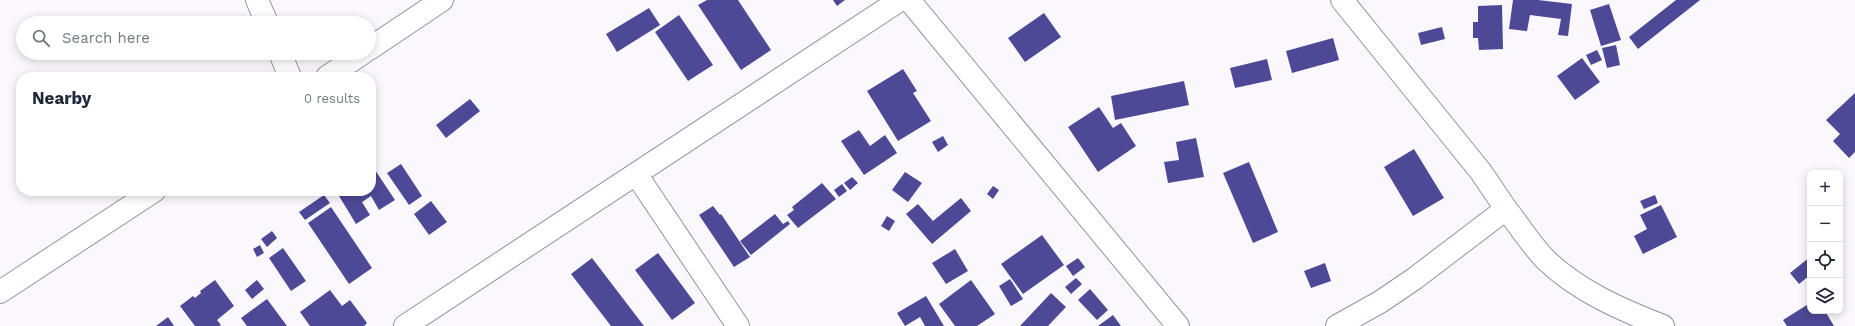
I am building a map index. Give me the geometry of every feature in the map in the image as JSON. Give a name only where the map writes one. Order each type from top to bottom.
[{"type":"street","points":[[257,0],[264,16]]},
{"type":"street","points":[[376,44],[442,0]]},
{"type":"street","points":[[405,326],[900,0]]},
{"type":"street","points":[[909,0],[1178,326]]},
{"type":"street","points":[[1342,0],[1481,172],[1506,209],[1545,259],[1571,281],[1599,298],[1663,326]]},
{"type":"street","points":[[283,60],[288,72]]},
{"type":"street","points":[[334,72],[352,60]]},
{"type":"street","points":[[636,174],[738,326]]},
{"type":"street","points":[[0,292],[146,196]]},
{"type":"street","points":[[1337,326],[1380,302],[1414,279],[1506,209]]},
{"type":"building","points":[[707,0],[738,0],[771,50],[741,70],[698,5]]},
{"type":"building","points":[[833,0],[845,0],[837,6]]},
{"type":"building","points":[[1513,0],[1538,0],[1572,4],[1568,36],[1558,35],[1561,19],[1530,15],[1527,31],[1509,29]]},
{"type":"building","points":[[1676,0],[1700,0],[1638,49],[1629,37]]},
{"type":"building","points":[[1609,4],[1621,40],[1601,46],[1590,10]]},
{"type":"building","points":[[1502,5],[1503,49],[1479,50],[1478,38],[1473,38],[1473,22],[1478,22],[1478,6]]},
{"type":"building","points":[[649,8],[660,25],[617,52],[606,34]]},
{"type":"building","points":[[1044,13],[1061,37],[1025,62],[1008,38]]},
{"type":"building","points":[[679,15],[713,65],[688,81],[655,32]]},
{"type":"building","points":[[1442,27],[1445,39],[1421,45],[1418,33]]},
{"type":"building","points":[[1333,38],[1339,60],[1292,73],[1286,51]]},
{"type":"building","points":[[1616,45],[1620,65],[1607,68],[1602,48]]},
{"type":"building","points":[[1597,50],[1602,60],[1591,65],[1586,55]]},
{"type":"building","points":[[1582,58],[1600,82],[1575,100],[1557,76]]},
{"type":"building","points":[[1267,59],[1272,80],[1235,88],[1230,68]]},
{"type":"building","points":[[903,69],[917,91],[913,93],[931,121],[898,141],[867,91]]},
{"type":"building","points":[[1184,81],[1189,105],[1115,120],[1111,96]]},
{"type":"building","points":[[1855,93],[1855,152],[1849,158],[1833,141],[1840,134],[1826,120]]},
{"type":"building","points":[[470,99],[480,111],[446,138],[436,125]]},
{"type":"building","points":[[1099,107],[1113,128],[1121,123],[1136,146],[1098,172],[1068,127]]},
{"type":"building","points":[[859,130],[870,146],[885,135],[897,153],[864,175],[841,141]]},
{"type":"building","points":[[943,136],[948,145],[938,152],[932,142]]},
{"type":"building","points":[[1196,138],[1204,177],[1168,183],[1164,162],[1179,160],[1176,142]]},
{"type":"building","points":[[1414,149],[1444,198],[1413,216],[1384,167]]},
{"type":"building","points":[[1249,162],[1278,232],[1253,243],[1223,173]]},
{"type":"building","points":[[401,164],[422,196],[409,205],[387,173]]},
{"type":"building","points":[[376,172],[395,200],[379,210],[371,196],[376,196]]},
{"type":"building","points":[[905,172],[922,183],[908,202],[892,190]]},
{"type":"building","points":[[852,177],[858,183],[850,190],[844,183]]},
{"type":"building","points":[[822,183],[836,199],[798,228],[787,215],[794,210],[792,207]]},
{"type":"building","points":[[842,184],[847,191],[839,197],[834,190]]},
{"type":"building","points":[[993,186],[999,190],[993,199],[987,194]]},
{"type":"building","points":[[1655,195],[1658,203],[1644,209],[1640,201]]},
{"type":"building","points":[[323,196],[325,196],[330,203],[305,220],[299,212]]},
{"type":"building","points":[[339,196],[371,196],[362,202],[370,215],[356,224]]},
{"type":"building","points":[[961,198],[971,211],[932,244],[906,214],[918,204],[933,221]]},
{"type":"building","points":[[431,201],[447,222],[429,235],[414,214]]},
{"type":"building","points":[[1661,205],[1677,237],[1643,254],[1634,236],[1647,229],[1640,215]]},
{"type":"building","points":[[713,206],[720,215],[721,214],[750,257],[734,267],[699,215]]},
{"type":"building","points":[[331,207],[372,268],[349,284],[308,223]]},
{"type":"building","points":[[775,214],[783,224],[788,221],[790,224],[751,255],[740,241]]},
{"type":"building","points":[[887,216],[895,221],[889,231],[881,226]]},
{"type":"building","points":[[272,231],[277,238],[267,247],[261,239]]},
{"type":"building","points":[[1042,235],[1064,265],[1023,294],[1001,264]]},
{"type":"building","points":[[260,245],[264,253],[257,257],[253,249]]},
{"type":"building","points":[[283,248],[306,281],[291,291],[269,258]]},
{"type":"building","points":[[955,249],[968,271],[946,284],[932,263]]},
{"type":"building","points":[[658,253],[695,303],[672,320],[635,270]]},
{"type":"building","points":[[592,258],[644,326],[611,326],[571,274]]},
{"type":"building","points":[[1078,258],[1085,267],[1073,276],[1066,266]]},
{"type":"building","points":[[1807,259],[1807,277],[1799,284],[1790,273]]},
{"type":"building","points":[[1325,263],[1331,281],[1311,288],[1304,271]]},
{"type":"building","points":[[1076,278],[1082,284],[1071,294],[1065,287]]},
{"type":"building","points":[[1010,279],[1023,299],[1011,306],[999,286]]},
{"type":"building","points":[[215,280],[234,306],[217,320],[221,325],[195,326],[180,306],[193,296],[195,298],[201,293],[200,291]]},
{"type":"building","points":[[257,280],[264,289],[252,299],[245,290]]},
{"type":"building","points":[[971,280],[995,314],[977,326],[955,326],[939,304]]},
{"type":"building","points":[[1090,289],[1108,310],[1097,320],[1078,300]]},
{"type":"building","points":[[330,290],[342,306],[350,300],[367,323],[364,326],[310,326],[300,312]]},
{"type":"building","points":[[1051,293],[1066,307],[1048,326],[1020,326]]},
{"type":"building","points":[[926,296],[944,326],[925,326],[920,317],[905,326],[897,313]]},
{"type":"building","points":[[267,299],[287,326],[247,326],[241,318]]},
{"type":"building","points":[[1807,305],[1807,314],[1827,314],[1834,326],[1787,326],[1783,320]]},
{"type":"building","points":[[1113,315],[1121,326],[1098,326]]},
{"type":"building","points":[[168,317],[174,326],[156,326]]}]
